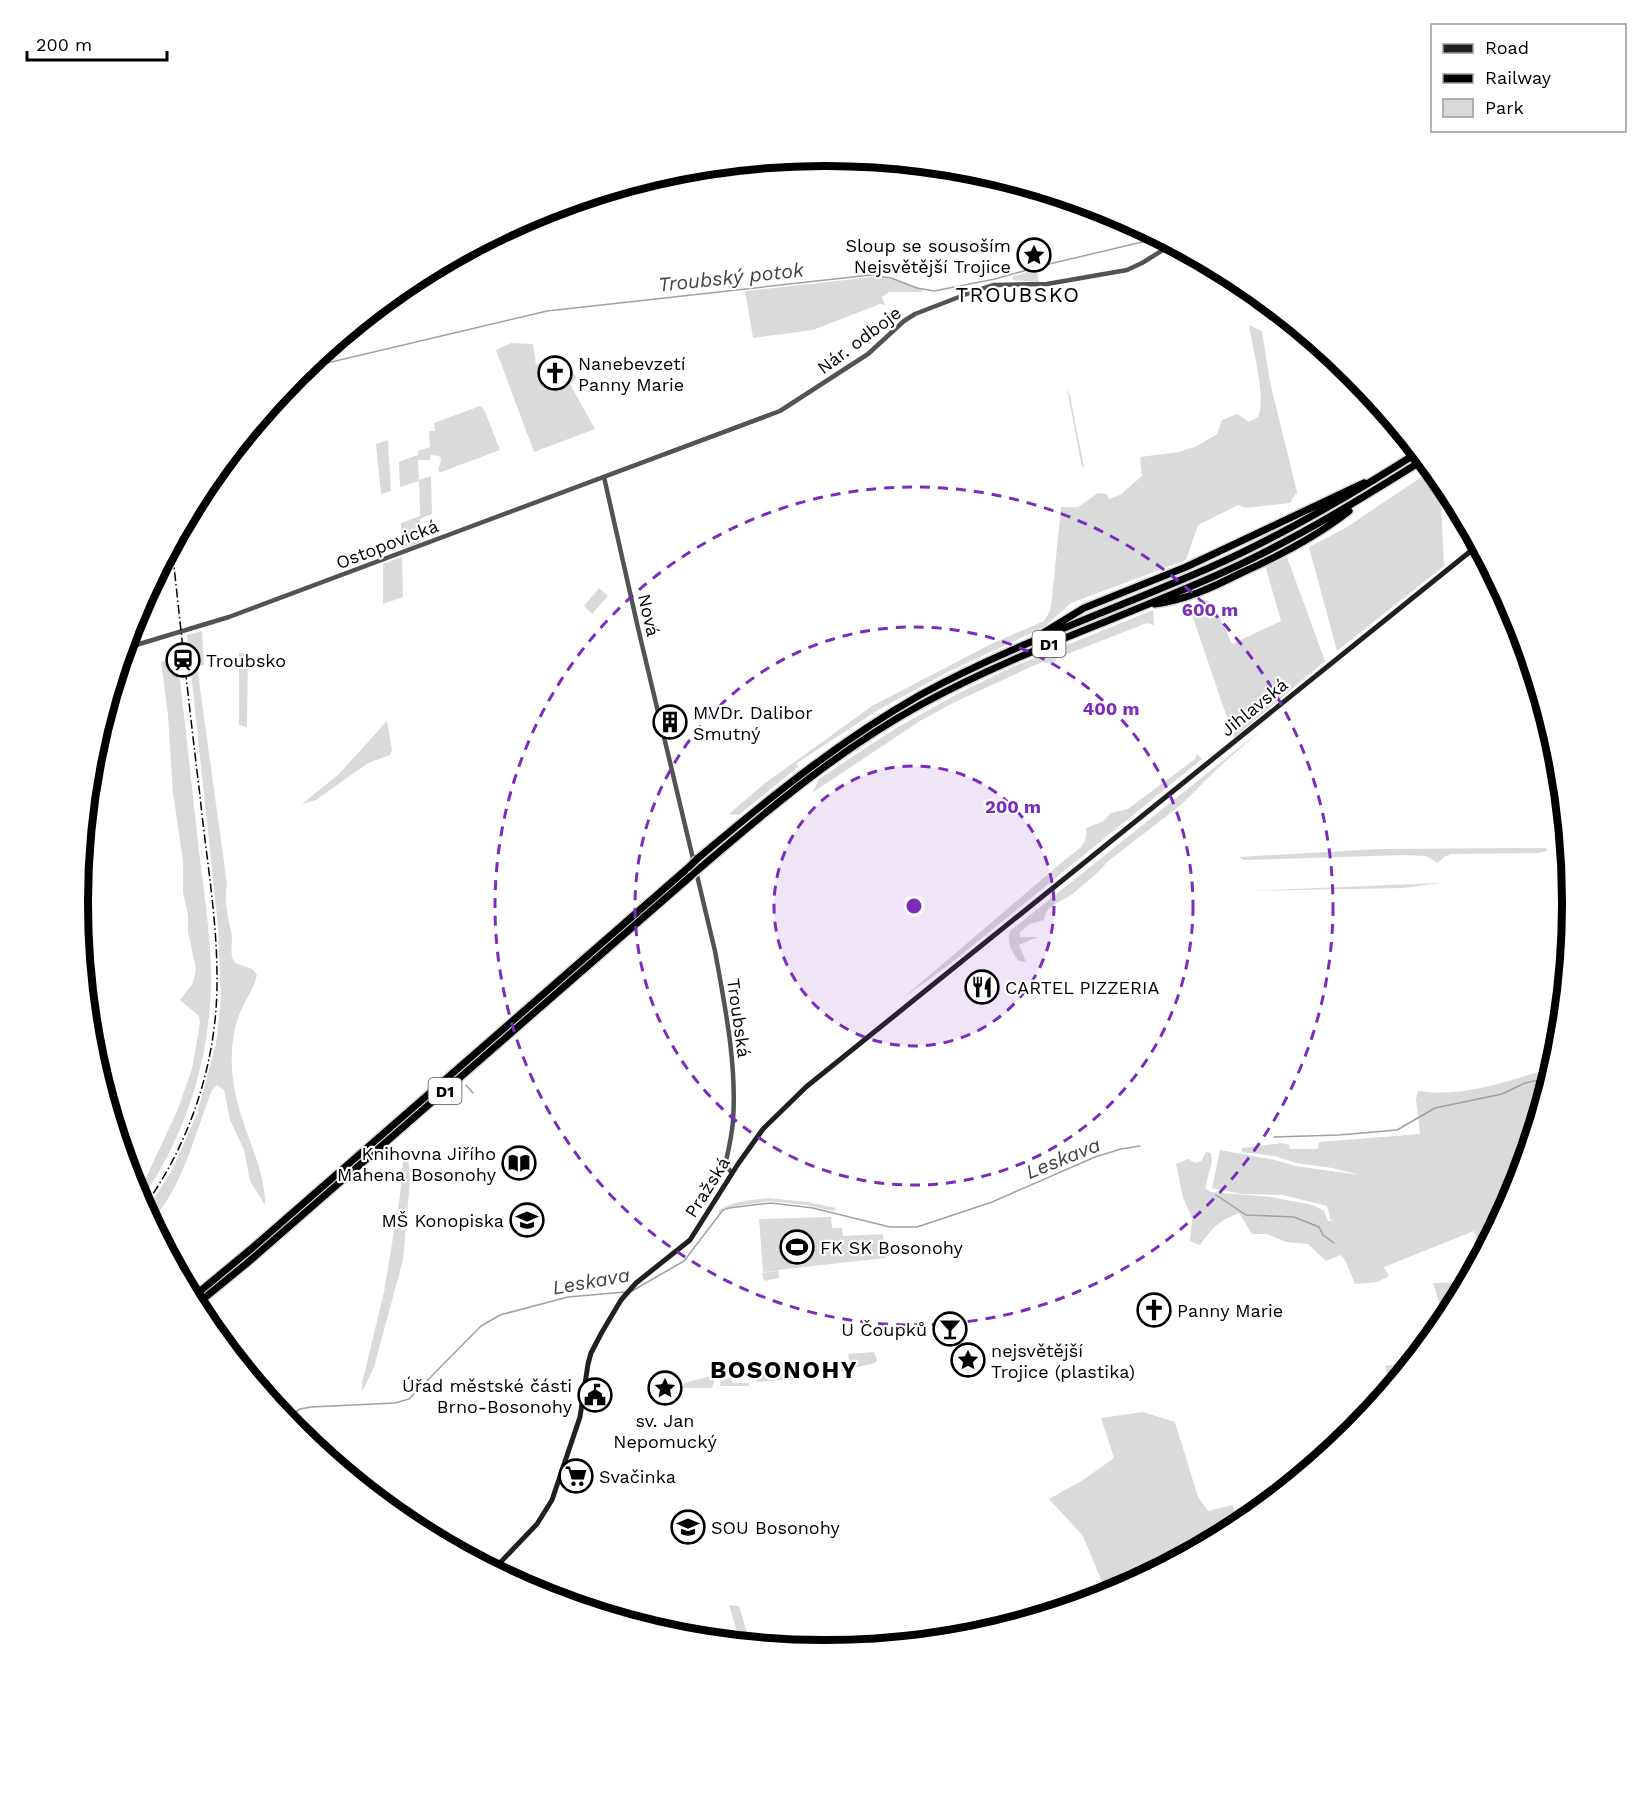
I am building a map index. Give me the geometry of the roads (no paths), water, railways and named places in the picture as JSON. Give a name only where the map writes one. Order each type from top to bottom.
[{"type":"highway","name":"D1","points":[[199,1290],[784,787],[858,733],[920,696],[1010,651],[1213,566],[1310,518],[1411,457]]},
{"type":"highway","name":"D1","points":[[204,1298],[255,1257],[691,876],[695,865],[831,761],[895,719],[1005,663],[1260,555],[1313,528],[1416,465]]},
{"type":"highway","points":[[1010,651],[1084,608],[1186,567],[1385,473]]},
{"type":"main road","name":"Jihlavská","points":[[1049,892],[1471,550]]},
{"type":"main road","name":"Pražská","points":[[499,1564],[537,1524],[552,1500],[580,1417],[591,1353],[630,1288],[690,1240],[763,1129],[806,1087],[1049,892]]},
{"type":"street","name":"Nár. odboje","points":[[604,477],[780,411],[868,354],[903,321],[915,314],[994,285],[1047,284],[1127,270],[1164,249]]},
{"type":"street","name":"Ostopovická","points":[[136,645],[229,617],[604,477]]},
{"type":"street","name":"Nová","points":[[604,477],[695,865]]},
{"type":"street","name":"Troubská","points":[[695,865],[715,951],[731,1054],[733,1118],[726,1161],[732,1173]]},
{"type":"waterway","name":"Troubský potok","points":[[323,364],[547,311],[871,275],[891,278],[917,288],[934,291],[995,279],[1148,241]]},
{"type":"waterway","name":"Leskava","points":[[1274,1137],[1397,1130],[1435,1108],[1502,1094],[1525,1083],[1539,1080]]},
{"type":"waterway","points":[[466,1085],[473,1093]]},
{"type":"waterway","name":"Leskava","points":[[632,1291],[684,1261],[723,1210],[729,1208],[771,1203],[813,1208],[890,1227],[917,1227],[992,1202],[1095,1157],[1140,1146]]},
{"type":"waterway","points":[[1216,1195],[1246,1215],[1294,1217],[1319,1227],[1323,1235],[1334,1243]]},
{"type":"waterway","name":"Leskava","points":[[294,1413],[311,1407],[395,1403],[409,1399],[481,1326],[500,1315],[568,1297],[625,1292]]},
{"type":"railway","points":[[150,1197],[176,1154],[199,1097],[213,1038],[216,1007],[217,954],[213,909],[173,560]]},
{"type":"place","name":"Sloup se sousoším Nejsvětější Trojice","points":[[1034,255]]},
{"type":"place","name":"Nanebevzetí Panny Marie","points":[[555,373]]},
{"type":"place","name":"Troubsko","points":[[183,660]]},
{"type":"place","name":"MVDr. Dalibor Smutný","points":[[670,722]]},
{"type":"place","name":"CARTEL PIZZERIA","points":[[982,987]]},
{"type":"place","name":"Knihovna Jiřího Mahena Bosonohy","points":[[519,1163]]},
{"type":"place","name":"MŠ Konopiska","points":[[527,1220]]},
{"type":"place","name":"FK SK Bosonohy","points":[[797,1247]]},
{"type":"place","name":"Panny Marie","points":[[1154,1310]]},
{"type":"place","name":"U Čoupků","points":[[950,1329]]},
{"type":"place","name":"nejsvětější Trojice (plastika)","points":[[968,1360]]},
{"type":"place","name":"sv. Jan Nepomucký","points":[[665,1388]]},
{"type":"place","name":"Úřad městské části Brno-Bosonohy","points":[[595,1395]]},
{"type":"place","name":"Svačinka","points":[[576,1476]]},
{"type":"place","name":"SOU Bosonohy","points":[[688,1527]]},
{"type":"district","name":"TROUBSKO","points":[[1018,294]]},
{"type":"district","name":"BOSONOHY","points":[[784,1370]]}]
